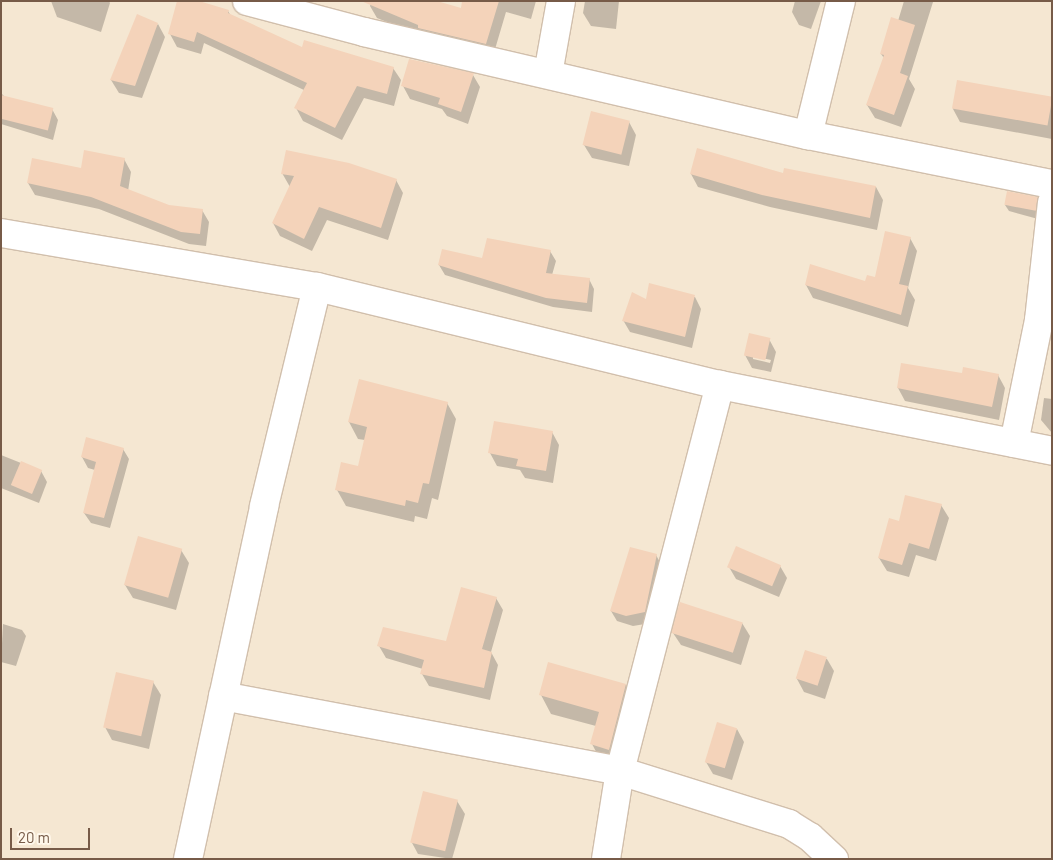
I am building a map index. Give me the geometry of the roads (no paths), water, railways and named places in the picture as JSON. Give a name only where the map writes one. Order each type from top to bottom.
[{"type":"street","points":[[247,1],[808,136],[1052,184]]},
{"type":"street","points":[[548,74],[561,1]]},
{"type":"street","points":[[808,136],[841,1]]},
{"type":"street","points":[[1014,443],[1039,320],[1052,203]]},
{"type":"street","points":[[1,233],[317,287],[720,385],[1052,451]]},
{"type":"street","points":[[188,859],[223,696],[317,287]]},
{"type":"street","points":[[606,859],[620,771],[720,385]]},
{"type":"street","points":[[223,696],[620,771],[789,824],[810,837],[834,859]]}]
